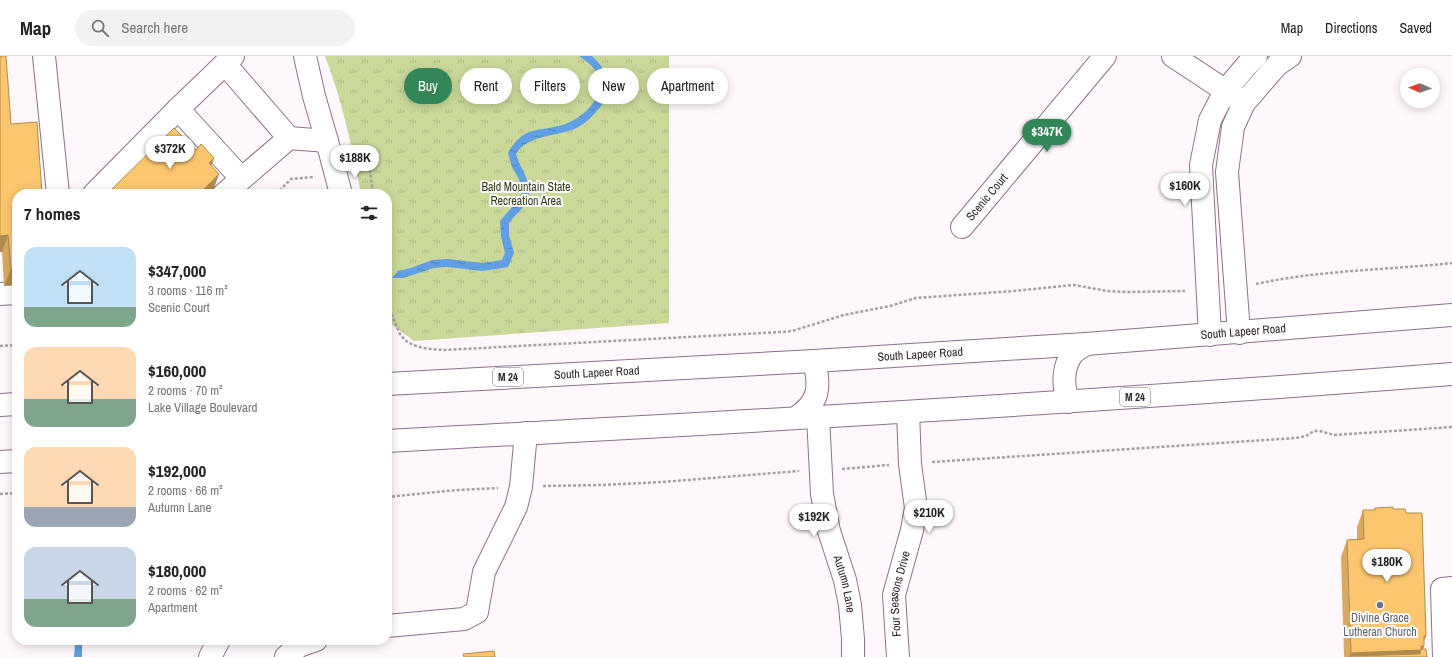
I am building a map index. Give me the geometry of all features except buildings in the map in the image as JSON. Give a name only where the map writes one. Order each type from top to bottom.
[{"type":"main road","points":[[44,56],[57,189]]},
{"type":"main road","points":[[305,56],[314,96],[328,141],[340,189]]},
{"type":"main road","name":"Scenic Court","points":[[962,227],[1105,56]]},
{"type":"main road","points":[[1172,56],[1244,103]]},
{"type":"main road","points":[[1210,335],[1201,165],[1210,120],[1225,91],[1247,64],[1256,56]]},
{"type":"main road","points":[[1239,333],[1227,172],[1233,127],[1244,103],[1277,65],[1290,56]]},
{"type":"main road","points":[[99,189],[229,60],[289,138]]},
{"type":"main road","points":[[178,110],[241,178]]},
{"type":"main road","points":[[229,189],[289,138],[328,141]]},
{"type":"main road","points":[[0,294],[12,293]]},
{"type":"main road","name":"South Lapeer Road","points":[[392,384],[814,361],[1086,344],[1452,315]]},
{"type":"main road","points":[[1068,402],[1065,392],[1064,372],[1068,361],[1074,352],[1086,344]]},
{"type":"main road","points":[[796,418],[807,411],[817,393],[817,372],[814,361]]},
{"type":"main road","name":"M 24","points":[[392,441],[1068,402],[1452,374]]},
{"type":"main road","points":[[0,405],[12,404]]},
{"type":"main road","name":"Four Seasons Drive","points":[[898,657],[894,595],[912,530],[916,508],[910,464],[908,412]]},
{"type":"main road","name":"Autumn Lane","points":[[818,417],[822,494],[829,531],[845,580],[850,605],[852,657]]},
{"type":"main road","points":[[392,626],[464,619],[477,612],[484,572],[516,507],[521,487],[526,433]]},
{"type":"main road","points":[[0,462],[12,461]]},
{"type":"main road","points":[[1444,657],[1442,589],[1452,588]]},
{"type":"main road","points":[[286,657],[302,645]]},
{"type":"path","points":[[350,169],[369,164],[373,189]]},
{"type":"path","points":[[281,189],[291,179],[316,177]]},
{"type":"path","points":[[1252,285],[1282,279],[1370,269],[1452,263]]},
{"type":"path","points":[[392,317],[400,334],[407,342],[418,347],[444,350],[782,332],[844,315],[890,306],[916,298],[993,293],[1074,285],[1106,291],[1126,292],[1192,290]]},
{"type":"path","points":[[0,346],[12,345]]},
{"type":"path","points":[[925,463],[1296,438],[1306,436],[1314,431],[1334,435],[1452,427]]},
{"type":"path","points":[[835,470],[894,465]]},
{"type":"path","points":[[536,485],[602,485],[662,482],[806,471]]},
{"type":"path","points":[[392,497],[458,490],[506,488]]},
{"type":"path","points":[[0,494],[12,493]]},
{"type":"green space","name":"Bald Mountain State Recreation Area","points":[[325,56],[669,56],[669,68],[647,68],[647,104],[669,104],[669,323],[414,341],[392,325],[392,189],[360,189],[337,90]]},
{"type":"water","points":[[579,56],[592,56],[602,68],[593,68]]},
{"type":"water","points":[[592,104],[602,104],[587,121],[580,126],[572,130],[533,140],[521,148],[516,154],[528,183],[529,195],[521,210],[509,223],[509,235],[514,253],[508,267],[483,271],[447,267],[434,268],[403,278],[392,278],[398,271],[432,260],[447,259],[483,263],[502,260],[505,253],[501,236],[500,221],[520,198],[522,191],[519,179],[512,167],[508,153],[512,146],[522,136],[529,132],[568,123],[583,114]]},
{"type":"water","points":[[75,645],[83,645],[82,657],[74,657]]},
{"type":"place","name":"Divine Grace Lutheran Church","points":[[1380,605]]}]
